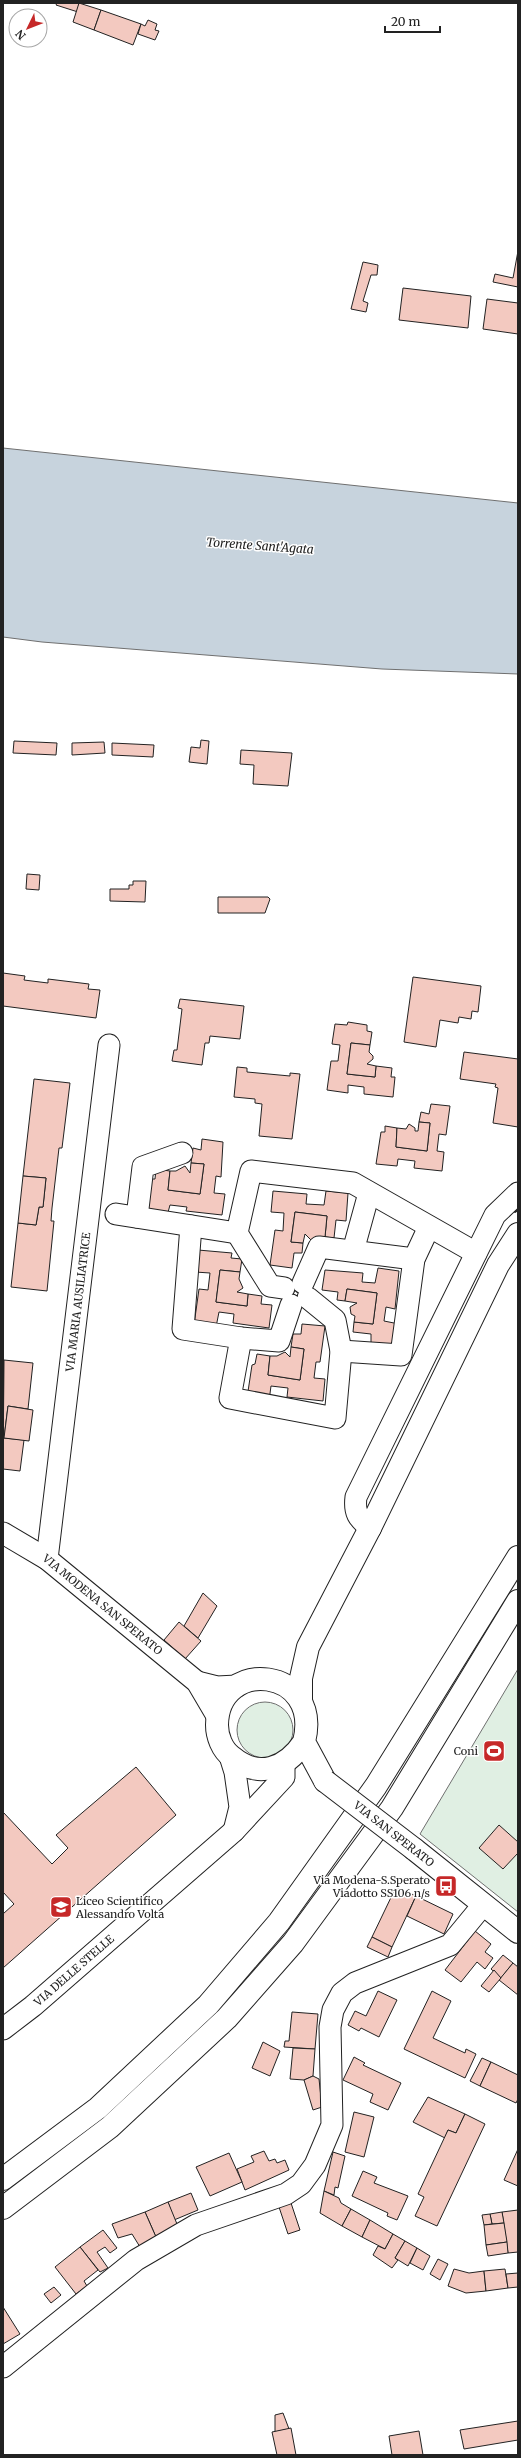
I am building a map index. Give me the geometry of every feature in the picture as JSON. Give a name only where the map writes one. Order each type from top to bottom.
[{"type":"main road","points":[[301,1700],[292,1690],[281,1683],[268,1679],[257,1679],[236,1686],[227,1694],[217,1716],[219,1738],[230,1756],[242,1765],[256,1769],[270,1769],[284,1764],[296,1755],[304,1742],[307,1728],[306,1714],[301,1700],[301,1678],[308,1647],[370,1528],[498,1265],[518,1234]]},
{"type":"main road","points":[[3,2180],[104,2102],[208,2005],[279,1922],[376,1786],[518,1557]]},
{"type":"main road","points":[[3,2208],[110,2127],[227,2018],[294,1943],[392,1808],[518,1601]]},
{"type":"main road","points":[[268,1679],[289,1667],[308,1647]]},
{"type":"main road","points":[[304,1742],[325,1781]]},
{"type":"main road","points":[[284,1764],[325,1781]]},
{"type":"main road","name":"VIA SAN SPERATO","points":[[325,1781],[414,1848],[518,1932]]},
{"type":"street","name":"VIA MARIA AUSILIATRICE","points":[[47,1559],[109,1045]]},
{"type":"street","points":[[137,1217],[143,1167],[182,1153]]},
{"type":"street","points":[[241,1338],[230,1398],[335,1418],[341,1351],[335,1320],[297,1294],[270,1286],[237,1233],[251,1171],[353,1183],[476,1253]]},
{"type":"street","points":[[370,1528],[358,1517],[354,1508],[356,1497],[495,1215],[518,1192]]},
{"type":"street","points":[[353,1251],[369,1193]]},
{"type":"street","points":[[116,1214],[237,1233]]},
{"type":"street","points":[[191,1226],[183,1329],[241,1338],[279,1341],[297,1294],[319,1247],[414,1259]]},
{"type":"street","points":[[341,1351],[401,1355],[414,1259],[429,1227]]},
{"type":"street","name":"VIA MODENA SAN SPERATO","points":[[3,1533],[47,1559],[197,1682]]},
{"type":"street","points":[[197,1682],[217,1687],[236,1686]]},
{"type":"street","points":[[197,1682],[217,1716]]},
{"type":"street","points":[[230,1756],[235,1772],[240,1807],[234,1831]]},
{"type":"street","name":"VIA DELLE STELLE","points":[[3,2029],[33,2006],[234,1831],[284,1777],[284,1764]]},
{"type":"street","points":[[3,2367],[136,2260],[196,2225],[286,2194],[300,2184],[315,2164],[332,2126],[330,2026],[334,2010],[342,1993],[355,1983],[450,1945],[483,1905]]},
{"type":"green space","name":"Coni","points":[[518,1669],[518,1912],[420,1834]]},
{"type":"green space","points":[[259,1702],[271,1702],[281,1706],[289,1714],[293,1724],[293,1736],[289,1746],[281,1754],[271,1758],[259,1758],[249,1754],[241,1746],[237,1736],[237,1724],[241,1714],[249,1706]]},
{"type":"water","name":"Torrente Sant'Agata","points":[[3,448],[518,503],[518,674],[382,669],[42,642],[3,637]]},
{"type":"building","points":[[57,3],[79,3],[78,12],[56,5]]},
{"type":"building","points":[[79,3],[101,10],[94,30],[73,22]]},
{"type":"building","points":[[101,10],[141,24],[133,45],[94,30]]},
{"type":"building","points":[[148,20],[157,24],[155,30],[159,31],[155,40],[138,34],[141,24],[145,26]]},
{"type":"building","points":[[518,251],[518,287],[493,282],[495,274],[513,278]]},
{"type":"building","points":[[363,262],[378,265],[377,275],[371,275],[363,301],[368,303],[366,312],[351,309]]},
{"type":"building","points":[[403,288],[471,296],[468,328],[399,320]]},
{"type":"building","points":[[487,299],[518,303],[518,334],[483,329]]},
{"type":"building","points":[[201,740],[209,741],[207,764],[189,762],[191,747],[200,748]]},
{"type":"building","points":[[14,741],[57,743],[56,755],[13,753]]},
{"type":"building","points":[[104,742],[105,753],[72,755],[72,743]]},
{"type":"building","points":[[112,743],[154,745],[153,757],[112,755]]},
{"type":"building","points":[[241,750],[292,753],[288,786],[253,784],[254,765],[240,764]]},
{"type":"building","points":[[27,874],[40,875],[39,890],[26,889]]},
{"type":"building","points":[[133,881],[146,881],[145,902],[110,901],[110,889],[129,889],[129,885],[133,885]]},
{"type":"building","points":[[218,897],[268,897],[270,899],[265,913],[218,913]]},
{"type":"building","points":[[3,973],[25,976],[24,980],[48,983],[48,979],[89,984],[88,989],[100,990],[96,1018],[3,1006]]},
{"type":"building","points":[[413,977],[481,986],[478,1012],[472,1011],[471,1019],[459,1017],[458,1023],[440,1020],[436,1047],[404,1042]]},
{"type":"building","points":[[180,999],[244,1006],[240,1039],[210,1036],[209,1043],[205,1043],[202,1065],[172,1061],[174,1050],[177,1050],[182,1009],[178,1008]]},
{"type":"building","points":[[348,1022],[367,1025],[367,1031],[372,1032],[370,1045],[351,1043],[347,1074],[375,1077],[376,1066],[392,1068],[391,1077],[395,1077],[393,1097],[364,1094],[364,1087],[348,1085],[348,1093],[327,1090],[331,1061],[338,1061],[340,1045],[332,1044],[335,1024],[347,1025]]},
{"type":"building","points":[[351,1043],[370,1045],[369,1052],[373,1056],[373,1059],[367,1064],[376,1066],[375,1077],[347,1074]]},
{"type":"building","points":[[464,1052],[518,1059],[518,1127],[493,1123],[498,1088],[495,1087],[496,1084],[460,1079]]},
{"type":"building","points":[[237,1067],[247,1068],[247,1072],[290,1076],[290,1073],[300,1074],[292,1139],[259,1136],[262,1104],[255,1103],[255,1099],[234,1097]]},
{"type":"building","points":[[34,1079],[70,1083],[62,1148],[59,1148],[52,1208],[51,1221],[54,1221],[47,1291],[11,1287],[18,1223],[36,1225],[39,1207],[43,1207],[46,1178],[23,1176]]},
{"type":"building","points":[[431,1104],[450,1106],[446,1135],[439,1134],[437,1151],[444,1152],[442,1171],[414,1168],[415,1161],[398,1159],[397,1166],[376,1164],[381,1132],[385,1132],[385,1126],[397,1128],[396,1147],[427,1151],[430,1123],[419,1122],[421,1112],[429,1114]]},
{"type":"building","points":[[419,1122],[430,1123],[427,1151],[396,1147],[397,1128],[406,1129],[409,1124],[415,1128],[415,1131],[418,1131]]},
{"type":"building","points":[[202,1139],[223,1142],[221,1177],[216,1176],[214,1193],[225,1194],[222,1215],[186,1211],[187,1207],[170,1205],[167,1216],[147,1213],[151,1179],[155,1179],[156,1169],[170,1171],[168,1190],[200,1194],[204,1164],[191,1163],[193,1148],[201,1150]]},
{"type":"building","points":[[191,1163],[204,1164],[200,1194],[168,1190],[170,1171],[176,1171],[185,1166],[190,1173]]},
{"type":"building","points":[[23,1176],[46,1178],[43,1207],[39,1207],[36,1225],[18,1223]]},
{"type":"building","points":[[273,1191],[307,1194],[306,1204],[324,1205],[326,1191],[348,1193],[346,1221],[336,1220],[334,1238],[325,1237],[327,1216],[295,1212],[291,1242],[303,1243],[302,1253],[294,1253],[292,1268],[270,1265],[275,1230],[283,1231],[284,1213],[271,1212]]},
{"type":"building","points":[[295,1212],[327,1216],[325,1237],[316,1237],[311,1240],[305,1234],[303,1243],[291,1242]]},
{"type":"building","points":[[198,1250],[232,1253],[231,1258],[242,1259],[240,1272],[220,1270],[216,1302],[247,1306],[248,1294],[262,1296],[261,1304],[272,1305],[269,1328],[233,1323],[234,1314],[219,1312],[216,1327],[194,1325],[199,1289],[208,1290],[210,1273],[195,1272]]},
{"type":"building","points":[[378,1268],[399,1271],[395,1309],[386,1307],[384,1321],[399,1324],[395,1346],[371,1343],[371,1334],[353,1332],[354,1322],[373,1324],[377,1293],[347,1289],[345,1301],[337,1300],[338,1292],[322,1290],[325,1270],[363,1273],[362,1282],[375,1283]]},
{"type":"building","points":[[220,1270],[240,1272],[239,1279],[243,1288],[237,1292],[248,1294],[247,1306],[216,1302]]},
{"type":"building","points":[[347,1289],[377,1293],[373,1324],[354,1322],[355,1316],[351,1314],[350,1307],[357,1303],[345,1301]]},
{"type":"building","points":[[302,1324],[325,1326],[320,1362],[316,1362],[314,1378],[325,1379],[323,1401],[287,1397],[288,1388],[271,1386],[269,1401],[247,1398],[252,1365],[255,1364],[257,1354],[270,1356],[268,1375],[300,1380],[304,1349],[291,1347],[293,1334],[301,1334]]},
{"type":"building","points":[[291,1347],[304,1349],[300,1380],[268,1375],[270,1356],[277,1356],[285,1352],[290,1357]]},
{"type":"building","points":[[4,1360],[33,1363],[28,1409],[8,1406],[4,1438],[24,1440],[20,1471],[3,1469]]},
{"type":"building","points":[[8,1406],[33,1410],[29,1441],[4,1438]]},
{"type":"building","points":[[203,1593],[217,1606],[198,1638],[184,1626]]},
{"type":"building","points":[[179,1622],[201,1641],[185,1659],[164,1640]]},
{"type":"building","points":[[136,1767],[176,1815],[3,1968],[3,1914],[14,1904],[3,1892],[3,1812],[52,1864],[68,1848],[56,1835]]},
{"type":"building","points":[[499,1825],[518,1842],[518,1853],[503,1869],[479,1848]]},
{"type":"building","points":[[396,1887],[416,1896],[392,1947],[372,1937]]},
{"type":"building","points":[[416,1896],[453,1914],[444,1934],[407,1916]]},
{"type":"building","points":[[475,1931],[491,1944],[485,1952],[493,1958],[485,1969],[477,1962],[461,1982],[445,1970]]},
{"type":"building","points":[[372,1937],[392,1947],[388,1957],[367,1947]]},
{"type":"building","points":[[503,1955],[513,1963],[501,1978],[491,1969]]},
{"type":"building","points":[[513,1963],[518,1967],[518,1995],[499,1980]]},
{"type":"building","points":[[494,1970],[501,1978],[489,1992],[481,1986]]},
{"type":"building","points":[[378,1991],[397,2000],[379,2037],[361,2028],[359,2031],[348,2025],[355,2011],[366,2016]]},
{"type":"building","points":[[432,1991],[451,2001],[433,2038],[465,2053],[466,2049],[476,2054],[465,2078],[404,2049]]},
{"type":"building","points":[[292,2012],[318,2014],[315,2049],[284,2047],[285,2041],[289,2041]]},
{"type":"building","points":[[263,2042],[280,2051],[270,2076],[252,2068]]},
{"type":"building","points":[[293,2048],[315,2049],[313,2076],[304,2080],[290,2079]]},
{"type":"building","points":[[354,2057],[365,2063],[363,2065],[401,2083],[388,2110],[370,2102],[373,2094],[343,2080]]},
{"type":"building","points":[[482,2058],[491,2062],[480,2086],[470,2081]]},
{"type":"building","points":[[491,2062],[518,2075],[518,2099],[516,2103],[480,2086]]},
{"type":"building","points":[[313,2076],[319,2079],[322,2107],[313,2110],[304,2080]]},
{"type":"building","points":[[428,2097],[465,2114],[456,2133],[448,2130],[445,2138],[413,2122]]},
{"type":"building","points":[[354,2112],[374,2117],[364,2157],[345,2152]]},
{"type":"building","points":[[465,2114],[485,2124],[437,2226],[415,2216],[424,2197],[418,2194],[448,2130],[456,2133]]},
{"type":"building","points":[[518,2149],[518,2186],[504,2180]]},
{"type":"building","points":[[264,2151],[269,2161],[275,2159],[277,2163],[285,2160],[289,2170],[245,2190],[237,2169],[254,2162],[251,2156]]},
{"type":"building","points":[[333,2152],[345,2156],[338,2188],[335,2187],[334,2195],[324,2191]]},
{"type":"building","points":[[229,2153],[242,2182],[210,2196],[196,2167]]},
{"type":"building","points":[[363,2171],[377,2177],[374,2183],[408,2196],[397,2220],[387,2216],[388,2213],[352,2196]]},
{"type":"building","points":[[324,2191],[339,2198],[341,2203],[351,2209],[342,2226],[320,2213]]},
{"type":"building","points":[[191,2193],[198,2210],[174,2220],[168,2202]]},
{"type":"building","points":[[168,2202],[177,2224],[156,2237],[145,2212]]},
{"type":"building","points":[[291,2203],[300,2230],[288,2234],[279,2207]]},
{"type":"building","points":[[351,2209],[370,2220],[362,2237],[342,2226]]},
{"type":"building","points":[[518,2210],[518,2252],[508,2253],[502,2212]]},
{"type":"building","points":[[145,2212],[156,2237],[140,2247],[132,2234],[118,2238],[112,2224]]},
{"type":"building","points":[[502,2212],[504,2223],[492,2224],[490,2214]]},
{"type":"building","points":[[490,2214],[492,2224],[484,2225],[482,2215]]},
{"type":"building","points":[[370,2220],[393,2234],[385,2249],[362,2237]]},
{"type":"building","points":[[504,2223],[507,2242],[486,2245],[484,2225]]},
{"type":"building","points":[[103,2230],[117,2248],[110,2253],[105,2247],[97,2252],[108,2268],[100,2272],[80,2247]]},
{"type":"building","points":[[393,2234],[405,2241],[395,2258],[398,2260],[392,2268],[373,2255],[378,2246],[385,2249]]},
{"type":"building","points":[[405,2241],[417,2248],[408,2266],[395,2258]]},
{"type":"building","points":[[507,2242],[508,2253],[488,2256],[486,2245]]},
{"type":"building","points":[[80,2247],[98,2270],[84,2281],[87,2286],[76,2294],[55,2267]]},
{"type":"building","points":[[417,2248],[430,2256],[423,2270],[410,2263]]},
{"type":"building","points":[[438,2259],[448,2264],[440,2280],[430,2274]]},
{"type":"building","points":[[454,2269],[469,2273],[484,2271],[486,2291],[466,2293],[448,2286]]},
{"type":"building","points":[[505,2269],[508,2288],[486,2291],[484,2271]]},
{"type":"building","points":[[518,2273],[518,2287],[508,2288],[506,2274]]},
{"type":"building","points":[[54,2287],[61,2295],[51,2303],[44,2294]]},
{"type":"building","points":[[3,2307],[20,2334],[3,2344]]},
{"type":"building","points":[[283,2413],[289,2429],[275,2432],[275,2415]]},
{"type":"building","points":[[518,2421],[518,2440],[464,2449],[460,2430]]},
{"type":"building","points":[[291,2428],[296,2455],[277,2455],[272,2432]]},
{"type":"building","points":[[419,2431],[423,2455],[392,2455],[389,2436]]},
{"type":"place","name":"Coni","points":[[494,1751]]},
{"type":"place","name":"Via Modena-S.Sperato Viadotto SS106 n/s","points":[[446,1886]]},
{"type":"place","name":"Liceo Scientifico Alessandro Volta","points":[[61,1907]]}]
